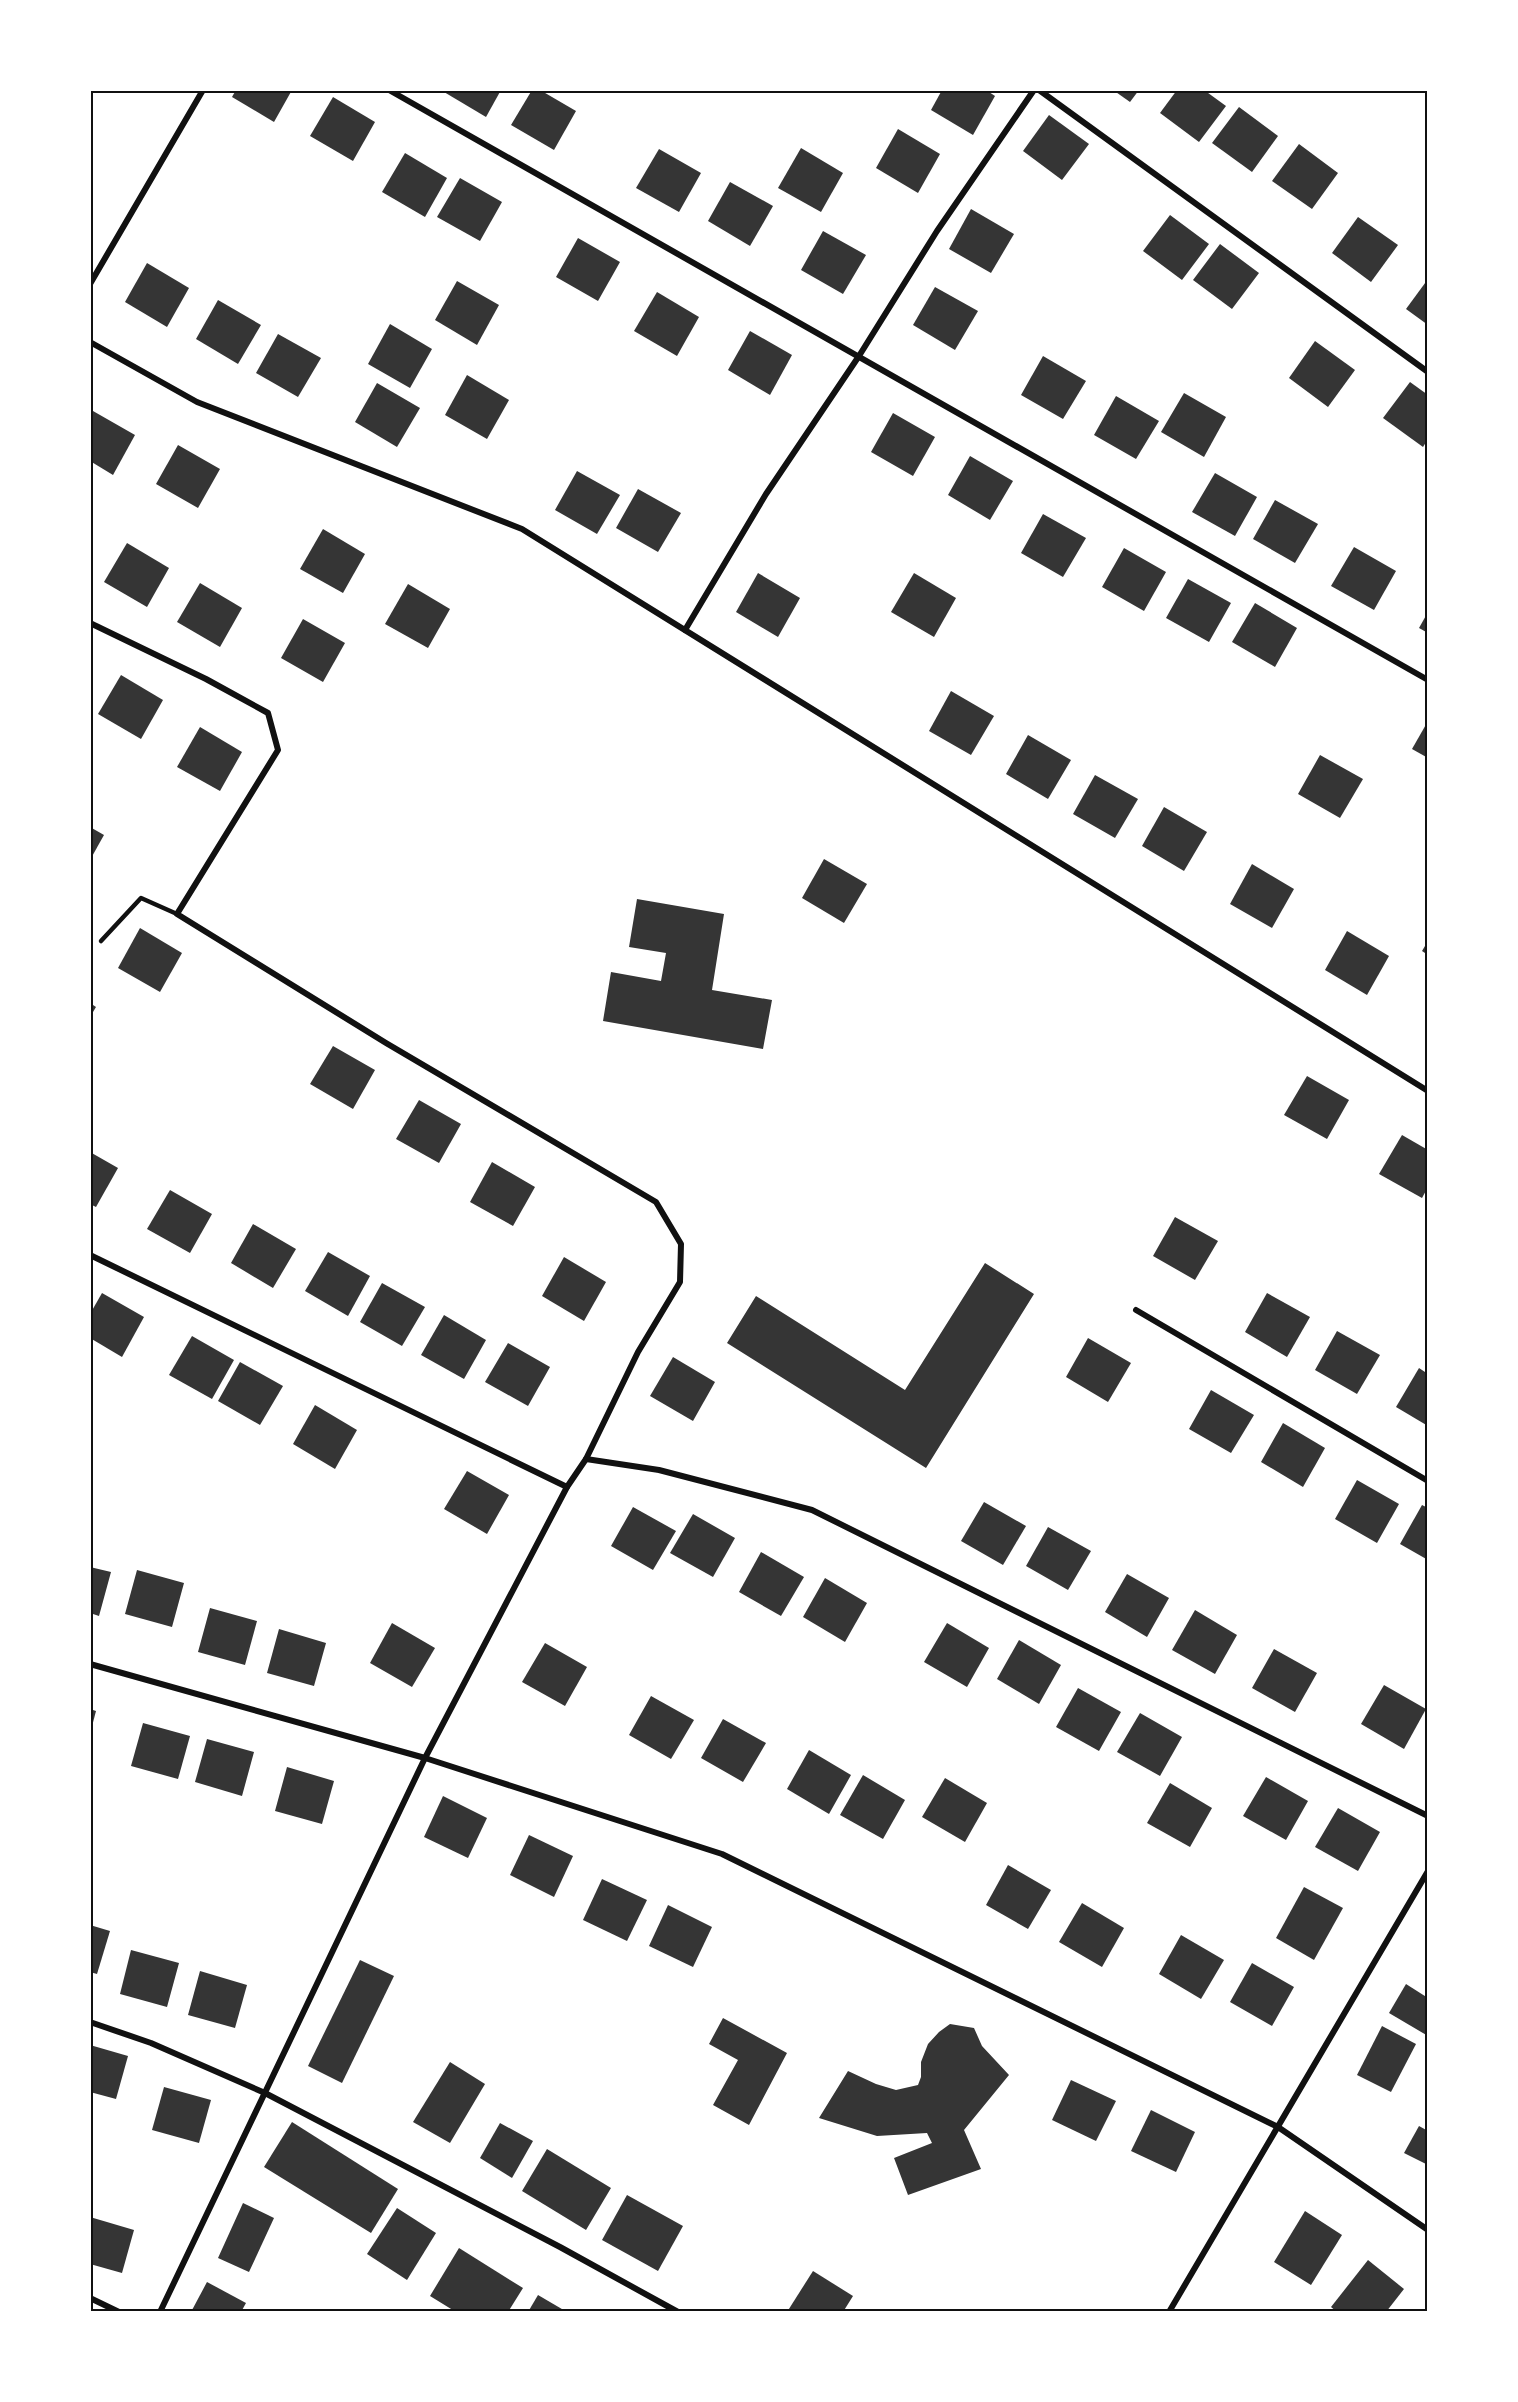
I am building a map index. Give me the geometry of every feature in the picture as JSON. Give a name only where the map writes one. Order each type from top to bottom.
[{"type":"street","points":[[90,284],[203,90]]},
{"type":"street","points":[[389,90],[1428,680]]},
{"type":"street","points":[[685,630],[766,494],[859,356],[937,231],[1037,90],[1428,372]]},
{"type":"street","points":[[90,342],[197,402],[522,529],[1428,1091]]},
{"type":"street","points":[[90,623],[206,679],[268,713],[278,750],[177,914],[386,1043],[656,1202],[681,1244],[680,1282],[638,1352],[586,1459],[567,1487],[425,1758],[160,2312]]},
{"type":"street","points":[[90,1255],[567,1487]]},
{"type":"street","points":[[1136,1310],[1428,1481]]},
{"type":"street","points":[[586,1459],[659,1470],[812,1510],[1428,1816]]},
{"type":"street","points":[[90,1664],[425,1758],[722,1854],[1278,2127],[1428,2230]]},
{"type":"street","points":[[1169,2312],[1428,1871]]},
{"type":"street","points":[[90,2022],[151,2043],[265,2093],[560,2247],[678,2312]]},
{"type":"street","points":[[90,2298],[119,2312]]},
{"type":"lane","points":[[101,941],[141,898],[177,914]]},
{"type":"building","points":[[236,90],[292,90],[274,122],[232,97]]},
{"type":"building","points":[[445,90],[501,90],[486,117],[444,92]]},
{"type":"building","points":[[532,90],[540,90],[576,111],[554,150],[511,125]]},
{"type":"building","points":[[942,90],[986,90],[995,96],[973,135],[931,110]]},
{"type":"building","points":[[1113,90],[1139,90],[1130,102]]},
{"type":"building","points":[[1177,90],[1204,90],[1226,106],[1199,142],[1160,113]]},
{"type":"building","points":[[333,97],[375,122],[353,161],[310,136]]},
{"type":"building","points":[[1239,107],[1278,136],[1252,172],[1212,143]]},
{"type":"building","points":[[1049,115],[1089,144],[1062,180],[1023,151]]},
{"type":"building","points":[[898,129],[940,154],[918,193],[876,168]]},
{"type":"building","points":[[1299,144],[1338,173],[1312,209],[1272,181]]},
{"type":"building","points":[[801,148],[843,173],[821,212],[778,188]]},
{"type":"building","points":[[659,149],[701,173],[679,212],[636,188]]},
{"type":"building","points":[[405,153],[447,178],[425,217],[382,192]]},
{"type":"building","points":[[460,178],[502,202],[480,241],[437,217]]},
{"type":"building","points":[[730,182],[773,206],[750,246],[708,221]]},
{"type":"building","points":[[971,209],[1014,234],[991,273],[949,249]]},
{"type":"building","points":[[1170,215],[1209,244],[1182,280],[1143,251]]},
{"type":"building","points":[[1358,217],[1398,245],[1371,282],[1332,253]]},
{"type":"building","points":[[823,231],[866,255],[843,294],[801,270]]},
{"type":"building","points":[[578,238],[620,262],[598,301],[556,277]]},
{"type":"building","points":[[1220,244],[1259,273],[1232,309],[1193,280]]},
{"type":"building","points":[[147,263],[189,288],[167,327],[125,302]]},
{"type":"building","points":[[1428,279],[1428,325],[1406,309]]},
{"type":"building","points":[[457,281],[499,305],[477,345],[435,320]]},
{"type":"building","points":[[935,287],[978,311],[955,350],[913,325]]},
{"type":"building","points":[[657,292],[699,317],[677,356],[634,331]]},
{"type":"building","points":[[218,300],[261,325],[238,364],[196,339]]},
{"type":"building","points":[[390,324],[432,349],[410,388],[368,364]]},
{"type":"building","points":[[750,331],[792,355],[770,395],[728,370]]},
{"type":"building","points":[[278,334],[321,358],[298,397],[256,373]]},
{"type":"building","points":[[1315,341],[1355,370],[1328,407],[1289,378]]},
{"type":"building","points":[[1043,356],[1086,381],[1063,419],[1021,395]]},
{"type":"building","points":[[467,375],[509,400],[487,439],[445,415]]},
{"type":"building","points":[[1410,382],[1428,395],[1428,439],[1423,447],[1383,418]]},
{"type":"building","points":[[377,383],[420,408],[397,447],[355,422]]},
{"type":"building","points":[[1184,393],[1226,417],[1204,457],[1161,432]]},
{"type":"building","points":[[1116,396],[1159,421],[1136,459],[1094,435]]},
{"type":"building","points":[[93,411],[135,435],[113,475],[90,461],[90,416]]},
{"type":"building","points":[[893,413],[935,437],[913,476],[871,452]]},
{"type":"building","points":[[178,445],[220,469],[198,508],[156,484]]},
{"type":"building","points":[[970,456],[1013,481],[990,520],[948,495]]},
{"type":"building","points":[[577,471],[620,495],[597,534],[555,510]]},
{"type":"building","points":[[1215,473],[1257,497],[1235,536],[1192,512]]},
{"type":"building","points":[[638,489],[681,513],[658,552],[616,528]]},
{"type":"building","points":[[1275,500],[1318,524],[1295,563],[1253,539]]},
{"type":"building","points":[[1043,514],[1086,538],[1063,577],[1021,553]]},
{"type":"building","points":[[323,529],[365,554],[343,593],[300,569]]},
{"type":"building","points":[[127,543],[169,568],[147,607],[104,582]]},
{"type":"building","points":[[1354,547],[1396,571],[1374,610],[1331,586]]},
{"type":"building","points":[[1124,548],[1166,572],[1144,611],[1102,587]]},
{"type":"building","points":[[758,573],[800,598],[778,637],[736,612]]},
{"type":"building","points":[[914,573],[956,598],[934,637],[891,612]]},
{"type":"building","points":[[1188,579],[1231,603],[1209,642],[1166,618]]},
{"type":"building","points":[[200,583],[242,608],[220,647],[177,622]]},
{"type":"building","points":[[408,584],[450,609],[428,648],[385,624]]},
{"type":"building","points":[[1255,603],[1297,628],[1275,667],[1232,642]]},
{"type":"building","points":[[1428,612],[1428,633],[1419,628]]},
{"type":"building","points":[[303,619],[345,643],[323,682],[281,658]]},
{"type":"building","points":[[121,675],[163,700],[141,739],[98,714]]},
{"type":"building","points":[[951,691],[994,716],[971,755],[929,731]]},
{"type":"building","points":[[1428,721],[1428,758],[1412,749]]},
{"type":"building","points":[[200,727],[242,752],[220,791],[177,767]]},
{"type":"building","points":[[1028,735],[1071,760],[1048,799],[1006,774]]},
{"type":"building","points":[[1320,755],[1363,779],[1340,818],[1298,794]]},
{"type":"building","points":[[1095,775],[1138,799],[1115,838],[1073,814]]},
{"type":"building","points":[[1164,807],[1207,832],[1184,871],[1142,846]]},
{"type":"building","points":[[90,827],[104,835],[90,860]]},
{"type":"building","points":[[824,859],[867,884],[844,923],[802,898]]},
{"type":"building","points":[[1252,864],[1294,889],[1272,928],[1230,904]]},
{"type":"building","points":[[637,899],[724,914],[712,990],[772,1000],[763,1049],[603,1021],[611,972],[661,981],[666,953],[629,947]]},
{"type":"building","points":[[140,928],[182,953],[160,992],[118,968]]},
{"type":"building","points":[[1347,931],[1389,956],[1367,995],[1325,970]]},
{"type":"building","points":[[1428,941],[1428,955],[1422,951]]},
{"type":"building","points":[[90,1003],[96,1007],[90,1017]]},
{"type":"building","points":[[333,1046],[375,1070],[353,1109],[310,1084]]},
{"type":"building","points":[[1307,1076],[1349,1100],[1327,1139],[1284,1115]]},
{"type":"building","points":[[419,1100],[461,1124],[439,1163],[396,1139]]},
{"type":"building","points":[[1402,1135],[1428,1150],[1428,1187],[1422,1198],[1379,1174]]},
{"type":"building","points":[[90,1152],[118,1168],[96,1207],[90,1204]]},
{"type":"building","points":[[492,1162],[535,1187],[513,1226],[470,1202]]},
{"type":"building","points":[[170,1190],[212,1214],[190,1253],[147,1229]]},
{"type":"building","points":[[1175,1217],[1218,1241],[1195,1280],[1153,1256]]},
{"type":"building","points":[[253,1224],[296,1249],[273,1288],[231,1263]]},
{"type":"building","points":[[328,1252],[370,1276],[348,1316],[305,1291]]},
{"type":"building","points":[[564,1257],[606,1282],[584,1321],[542,1296]]},
{"type":"building","points":[[985,1263],[1034,1294],[926,1468],[727,1343],[756,1296],[905,1390]]},
{"type":"building","points":[[382,1283],[425,1307],[402,1346],[360,1322]]},
{"type":"building","points":[[102,1293],[144,1317],[122,1357],[90,1338],[90,1314]]},
{"type":"building","points":[[1267,1293],[1310,1317],[1287,1357],[1245,1332]]},
{"type":"building","points":[[444,1315],[486,1340],[464,1379],[421,1355]]},
{"type":"building","points":[[1337,1331],[1380,1355],[1357,1394],[1315,1370]]},
{"type":"building","points":[[192,1336],[234,1360],[212,1399],[169,1375]]},
{"type":"building","points":[[1088,1338],[1131,1363],[1108,1402],[1066,1377]]},
{"type":"building","points":[[508,1343],[550,1367],[528,1406],[485,1382]]},
{"type":"building","points":[[673,1357],[715,1382],[693,1421],[650,1396]]},
{"type":"building","points":[[240,1362],[283,1386],[260,1425],[218,1401]]},
{"type":"building","points":[[1419,1368],[1428,1374],[1428,1426],[1396,1407]]},
{"type":"building","points":[[1211,1390],[1254,1415],[1231,1453],[1189,1429]]},
{"type":"building","points":[[315,1405],[357,1430],[335,1469],[293,1444]]},
{"type":"building","points":[[1283,1423],[1325,1448],[1303,1487],[1261,1462]]},
{"type":"building","points":[[467,1471],[509,1495],[487,1534],[444,1509]]},
{"type":"building","points":[[1357,1480],[1399,1504],[1377,1543],[1335,1519]]},
{"type":"building","points":[[984,1502],[1026,1526],[1003,1565],[961,1541]]},
{"type":"building","points":[[1422,1505],[1428,1508],[1428,1560],[1400,1544]]},
{"type":"building","points":[[633,1507],[676,1531],[653,1570],[611,1546]]},
{"type":"building","points":[[693,1514],[735,1538],[713,1577],[670,1553]]},
{"type":"building","points":[[1048,1527],[1091,1551],[1068,1590],[1026,1566]]},
{"type":"building","points":[[761,1552],[804,1577],[781,1616],[739,1592]]},
{"type":"building","points":[[90,1567],[111,1572],[99,1616],[90,1613]]},
{"type":"building","points":[[137,1570],[184,1583],[172,1627],[125,1614]]},
{"type":"building","points":[[1127,1574],[1169,1598],[1147,1637],[1105,1612]]},
{"type":"building","points":[[825,1578],[867,1603],[845,1642],[803,1617]]},
{"type":"building","points":[[210,1608],[257,1621],[245,1665],[198,1652]]},
{"type":"building","points":[[1195,1610],[1237,1635],[1215,1674],[1172,1650]]},
{"type":"building","points":[[392,1623],[435,1648],[412,1687],[370,1663]]},
{"type":"building","points":[[947,1623],[989,1648],[967,1687],[924,1662]]},
{"type":"building","points":[[279,1629],[326,1643],[314,1686],[267,1673]]},
{"type":"building","points":[[1019,1640],[1061,1665],[1039,1704],[997,1679]]},
{"type":"building","points":[[545,1643],[587,1667],[565,1706],[522,1682]]},
{"type":"building","points":[[1274,1649],[1317,1673],[1295,1712],[1252,1688]]},
{"type":"building","points":[[1384,1685],[1426,1709],[1404,1749],[1361,1724]]},
{"type":"building","points":[[1078,1688],[1121,1712],[1099,1751],[1056,1727]]},
{"type":"building","points":[[651,1696],[694,1720],[671,1759],[629,1735]]},
{"type":"building","points":[[90,1709],[96,1711],[91,1730],[90,1730]]},
{"type":"building","points":[[1140,1713],[1182,1737],[1160,1776],[1117,1752]]},
{"type":"building","points":[[723,1719],[766,1743],[743,1782],[701,1758]]},
{"type":"building","points":[[143,1723],[190,1736],[178,1779],[131,1766]]},
{"type":"building","points":[[207,1739],[254,1752],[242,1796],[195,1782]]},
{"type":"building","points":[[809,1750],[851,1775],[829,1814],[787,1789]]},
{"type":"building","points":[[287,1767],[334,1781],[322,1824],[275,1811]]},
{"type":"building","points":[[863,1775],[905,1800],[883,1839],[840,1815]]},
{"type":"building","points":[[1266,1777],[1308,1801],[1286,1840],[1243,1816]]},
{"type":"building","points":[[945,1778],[987,1803],[965,1842],[922,1817]]},
{"type":"building","points":[[1170,1783],[1212,1808],[1190,1847],[1147,1823]]},
{"type":"building","points":[[443,1796],[487,1818],[468,1858],[424,1837]]},
{"type":"building","points":[[1338,1808],[1380,1832],[1358,1871],[1315,1847]]},
{"type":"building","points":[[529,1835],[573,1856],[554,1897],[510,1875]]},
{"type":"building","points":[[1008,1865],[1051,1890],[1028,1929],[986,1905]]},
{"type":"building","points":[[602,1879],[647,1900],[627,1941],[583,1920]]},
{"type":"building","points":[[1304,1887],[1343,1908],[1314,1960],[1276,1938]]},
{"type":"building","points":[[1082,1903],[1124,1928],[1102,1967],[1059,1942]]},
{"type":"building","points":[[668,1905],[712,1927],[693,1967],[649,1946]]},
{"type":"building","points":[[90,1925],[110,1931],[97,1974],[90,1972]]},
{"type":"building","points":[[1181,1935],[1224,1960],[1201,1999],[1159,1974]]},
{"type":"building","points":[[131,1950],[179,1963],[167,2007],[120,1994]]},
{"type":"building","points":[[360,1960],[394,1976],[342,2083],[308,2066]]},
{"type":"building","points":[[1252,1963],[1294,1987],[1272,2026],[1230,2002]]},
{"type":"building","points":[[200,1971],[247,1985],[235,2028],[188,2015]]},
{"type":"building","points":[[1406,1984],[1428,1998],[1428,2036],[1389,2013]]},
{"type":"building","points":[[723,2018],[787,2053],[749,2125],[713,2105],[738,2060],[709,2044]]},
{"type":"building","points":[[950,2024],[974,2028],[982,2046],[1009,2075],[964,2130],[981,2169],[908,2195],[894,2158],[932,2143],[927,2133],[877,2136],[819,2118],[848,2071],[896,2090],[918,2085],[921,2077],[921,2062],[928,2044]]},
{"type":"building","points":[[1382,2026],[1416,2044],[1391,2092],[1357,2075]]},
{"type":"building","points":[[90,2045],[128,2056],[116,2099],[90,2092]]},
{"type":"building","points":[[450,2062],[485,2084],[450,2143],[413,2122]]},
{"type":"building","points":[[1071,2080],[1116,2101],[1096,2141],[1052,2120]]},
{"type":"building","points":[[164,2087],[211,2100],[199,2143],[152,2130]]},
{"type":"building","points":[[1151,2110],[1195,2132],[1176,2172],[1131,2151]]},
{"type":"building","points":[[292,2122],[398,2189],[371,2233],[264,2167]]},
{"type":"building","points":[[500,2123],[533,2141],[512,2178],[480,2158]]},
{"type":"building","points":[[1419,2126],[1428,2131],[1428,2165],[1404,2153]]},
{"type":"building","points":[[547,2149],[611,2188],[586,2230],[522,2191]]},
{"type":"building","points":[[627,2195],[683,2226],[658,2271],[602,2240]]},
{"type":"building","points":[[243,2203],[274,2218],[249,2272],[218,2258]]},
{"type":"building","points":[[397,2208],[436,2233],[407,2280],[367,2254]]},
{"type":"building","points":[[1305,2211],[1342,2235],[1311,2285],[1274,2262]]},
{"type":"building","points":[[90,2217],[134,2230],[122,2273],[90,2264]]},
{"type":"building","points":[[459,2248],[523,2288],[508,2312],[456,2312],[430,2296]]},
{"type":"building","points":[[1368,2260],[1404,2289],[1386,2312],[1337,2312],[1331,2307]]},
{"type":"building","points":[[813,2271],[853,2296],[843,2312],[787,2312]]},
{"type":"building","points":[[207,2282],[246,2303],[241,2312],[191,2312]]},
{"type":"building","points":[[538,2295],[567,2312],[528,2312]]}]
